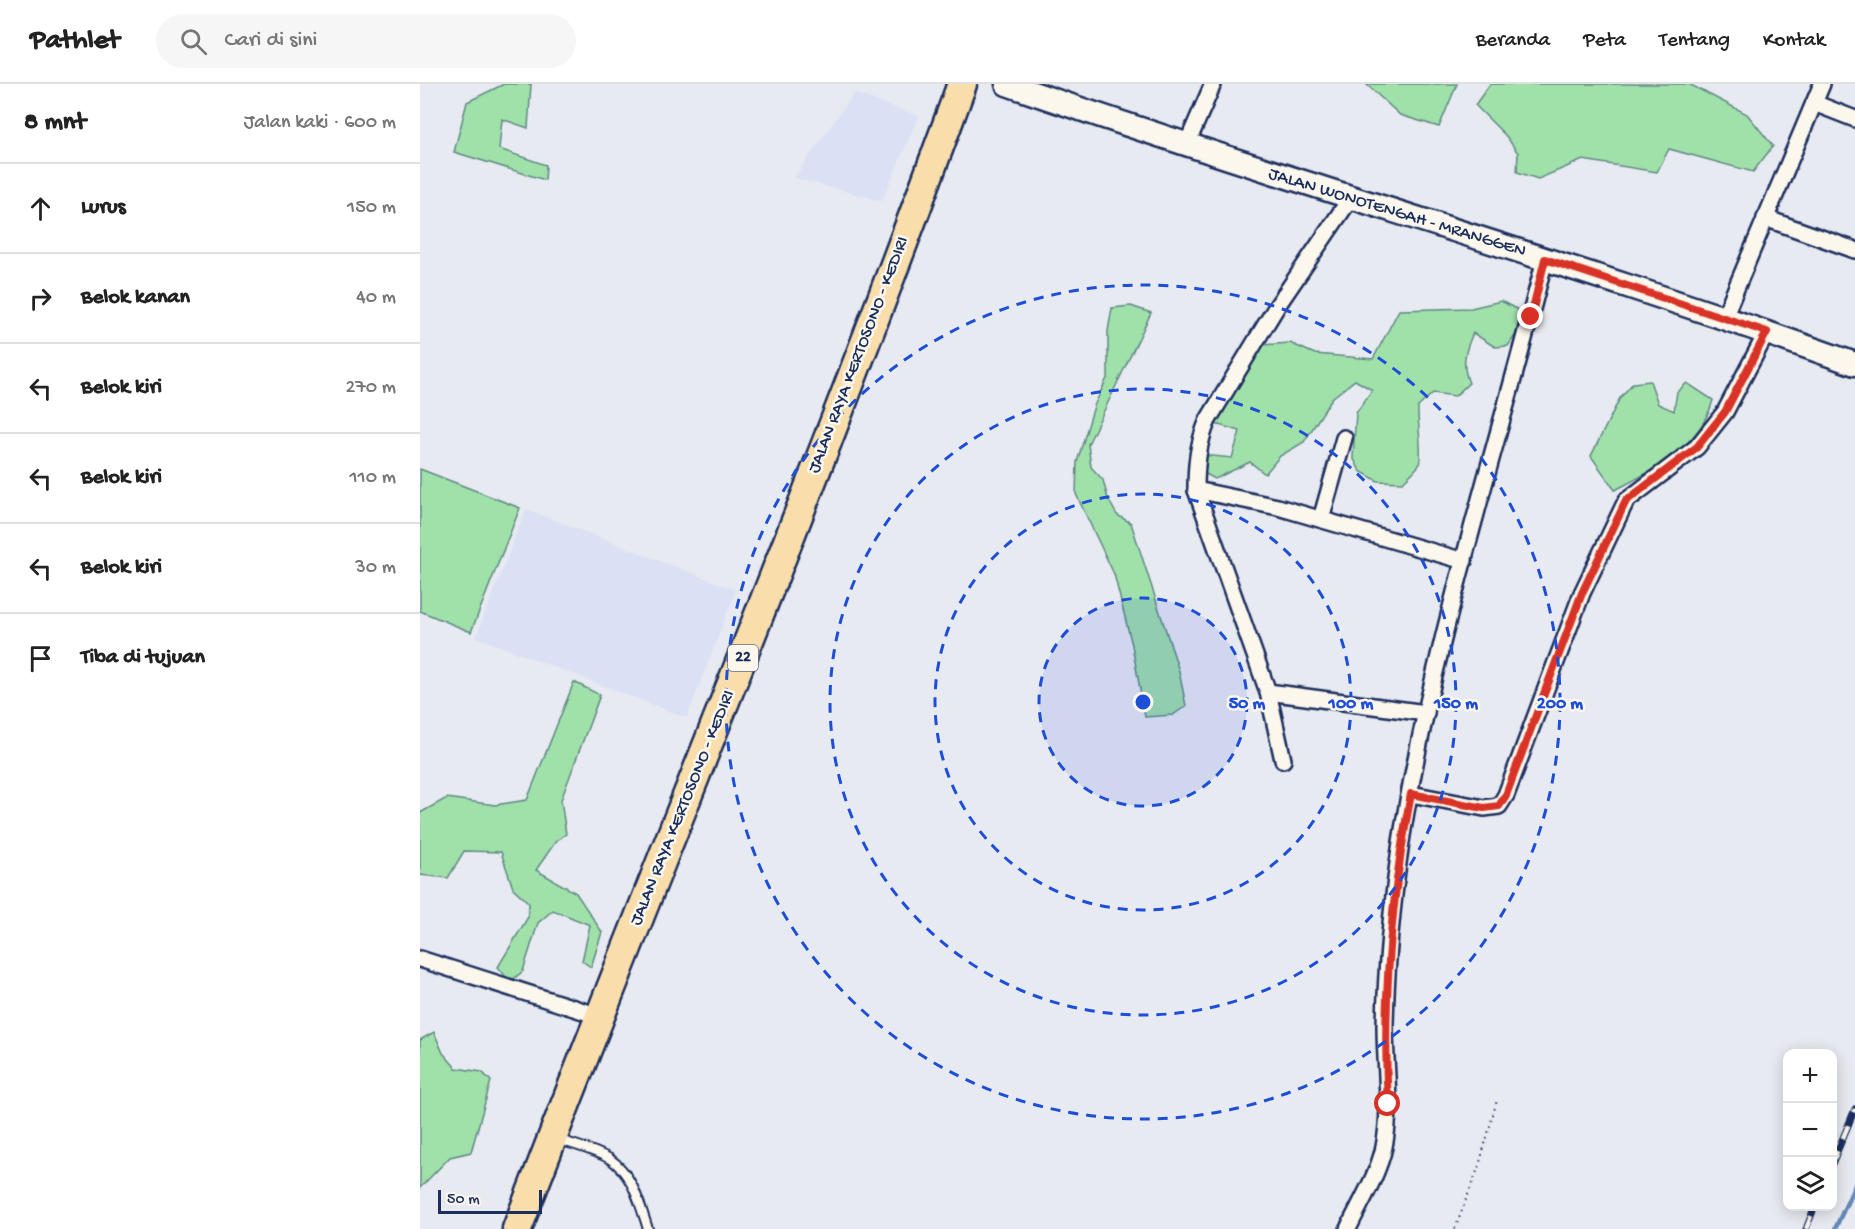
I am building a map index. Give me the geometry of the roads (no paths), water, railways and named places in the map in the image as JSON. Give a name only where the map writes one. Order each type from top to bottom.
[{"type":"highway","name":"JALAN RAYA KERTOSONO - KEDIRI","points":[[517,1229],[599,1016],[785,549],[963,84]]},
{"type":"street","name":"JALAN WONOTENGAH - MRANGGEN","points":[[1007,84],[1186,146],[1724,316],[1855,364]]},
{"type":"street","points":[[1186,146],[1213,84]]},
{"type":"street","points":[[1724,316],[1822,84]]},
{"type":"street","points":[[1814,103],[1855,119]]},
{"type":"street","points":[[1283,760],[1268,693],[1196,490],[1196,463],[1201,436],[1208,420],[1276,306],[1350,199]]},
{"type":"street","points":[[1765,218],[1855,250]]},
{"type":"street","points":[[1348,1229],[1383,1150],[1388,1123],[1385,1028],[1389,939],[1401,842],[1426,713],[1545,259]]},
{"type":"street","points":[[1411,794],[1484,808],[1499,806],[1506,795],[1582,593],[1626,501],[1697,447],[1725,412],[1767,332]]},
{"type":"street","points":[[1321,519],[1344,438]]},
{"type":"street","points":[[1196,490],[1321,519],[1464,561]]},
{"type":"street","points":[[1268,693],[1426,713]]},
{"type":"street","points":[[420,959],[599,1016]]},
{"type":"lane","points":[[553,1137],[610,1159],[619,1167],[632,1185],[648,1229]]},
{"type":"waterway","points":[[1835,1229],[1855,1185]]},
{"type":"railway","points":[[1835,1157],[1855,1109]]},
{"type":"railway","points":[[1806,1229],[1813,1211]]}]
